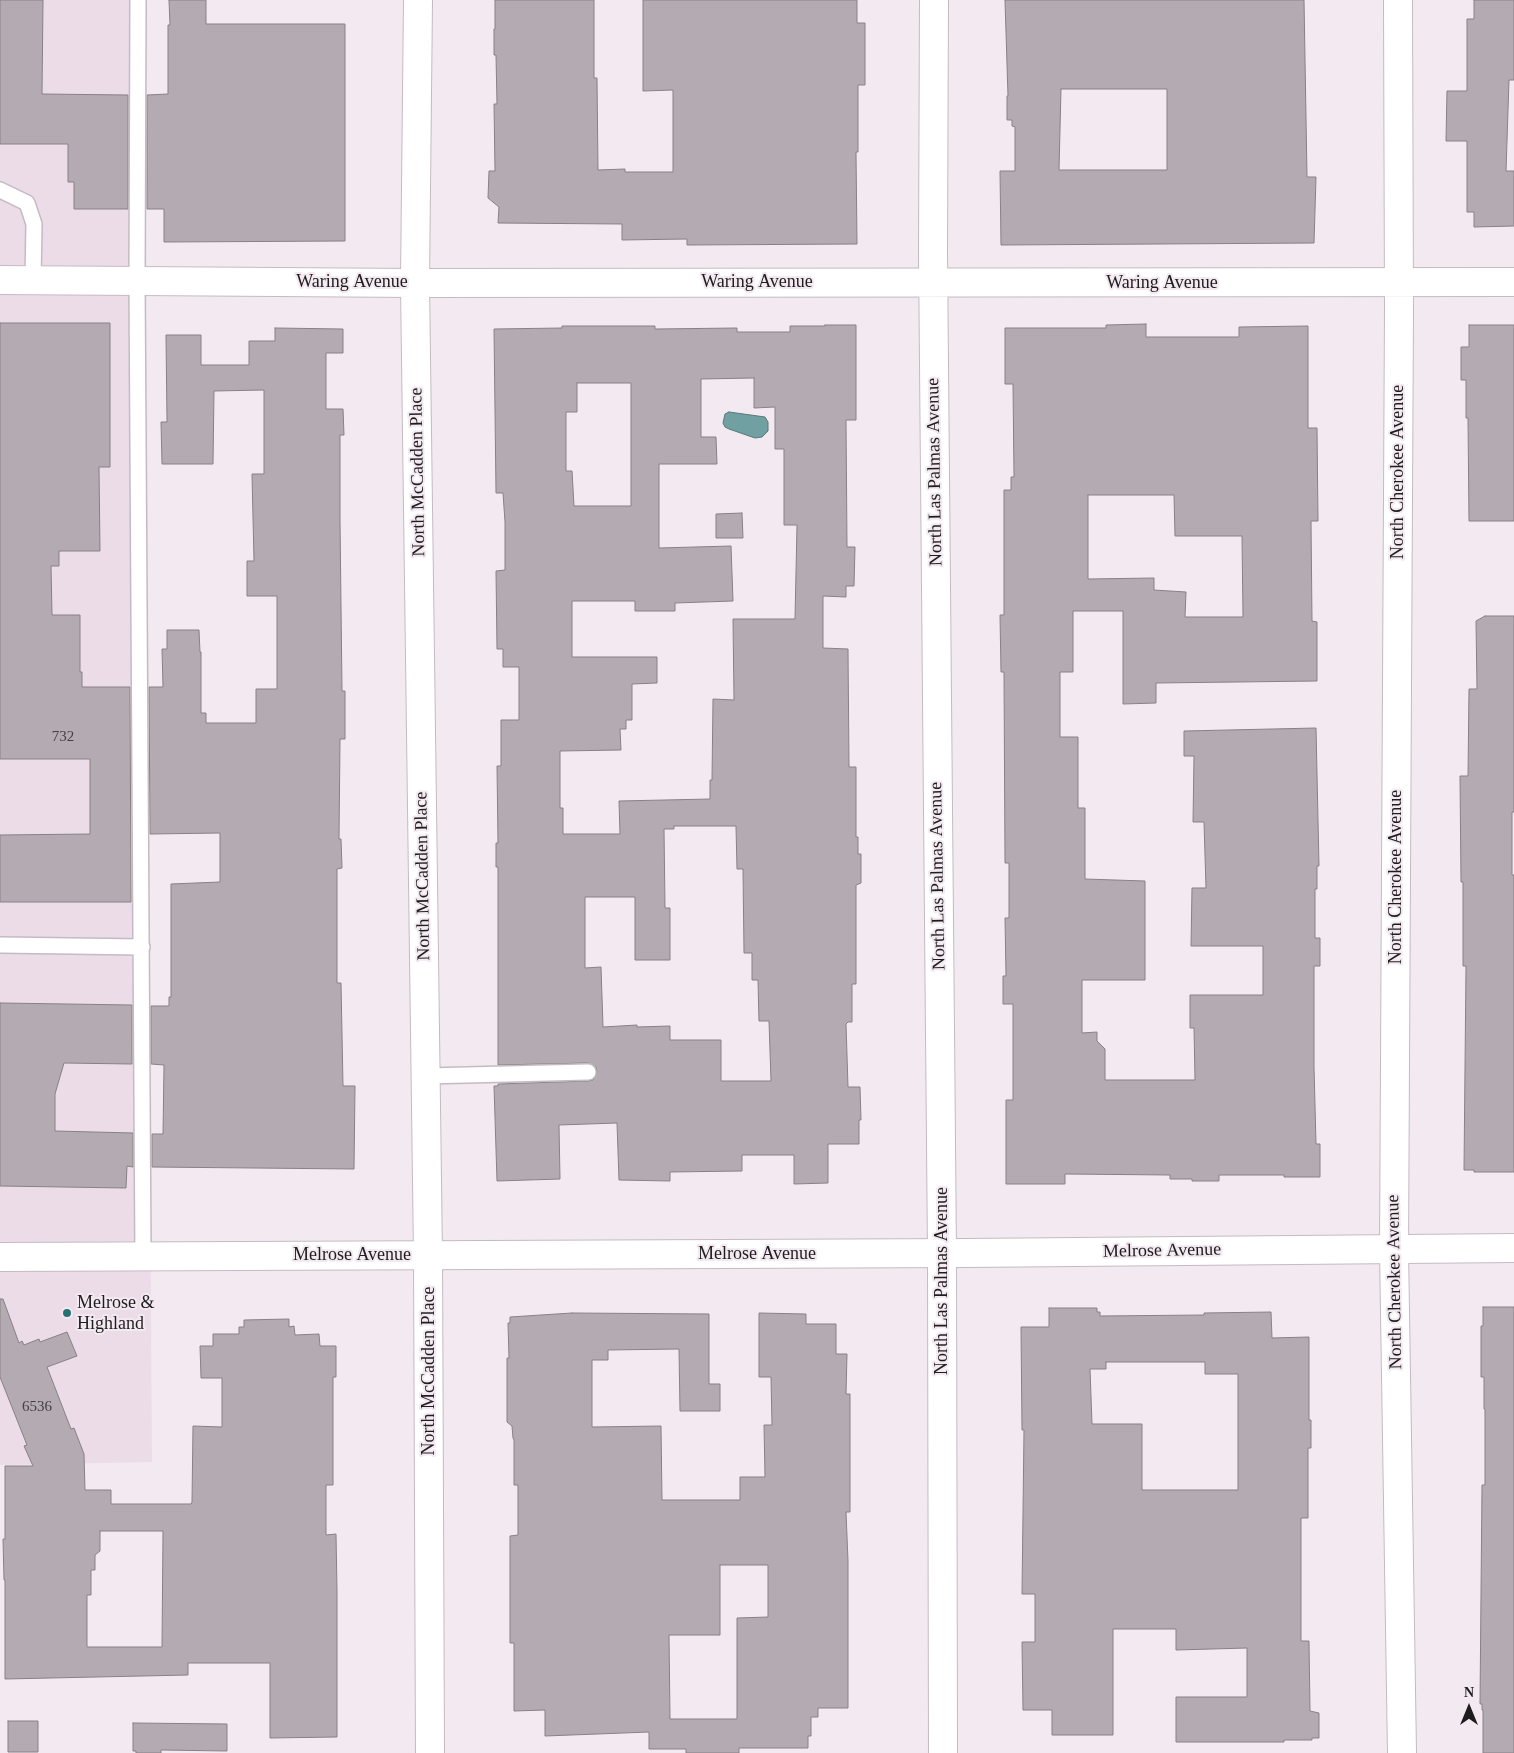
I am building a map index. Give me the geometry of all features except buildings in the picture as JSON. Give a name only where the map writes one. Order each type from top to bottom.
[{"type":"street","name":"North McCadden Place","points":[[418,0],[415,283],[428,1255],[430,1753]]},
{"type":"street","name":"North Las Palmas Avenue","points":[[934,0],[933,282],[942,1253],[943,1753]]},
{"type":"street","name":"North Cherokee Avenue","points":[[1398,0],[1399,283],[1394,1249],[1402,1753]]},
{"type":"street","name":"Waring Avenue","points":[[0,280],[415,283],[1514,282]]},
{"type":"street","name":"Melrose Avenue","points":[[0,1257],[942,1253],[1514,1248]]},
{"type":"lane","points":[[138,0],[137,281],[143,1256]]},
{"type":"lane","points":[[0,190],[27,203],[34,224],[33,280]]},
{"type":"lane","points":[[0,946],[142,947]]},
{"type":"lane","points":[[426,1076],[588,1072]]},
{"type":"shaded area","points":[[0,0],[142,0],[152,1462],[0,1465]]},
{"type":"water","points":[[729,412],[765,417],[768,422],[768,431],[762,437],[755,438],[729,429],[723,423],[725,414]]},
{"type":"place","name":"Melrose & Highland","points":[[67,1313]]}]
